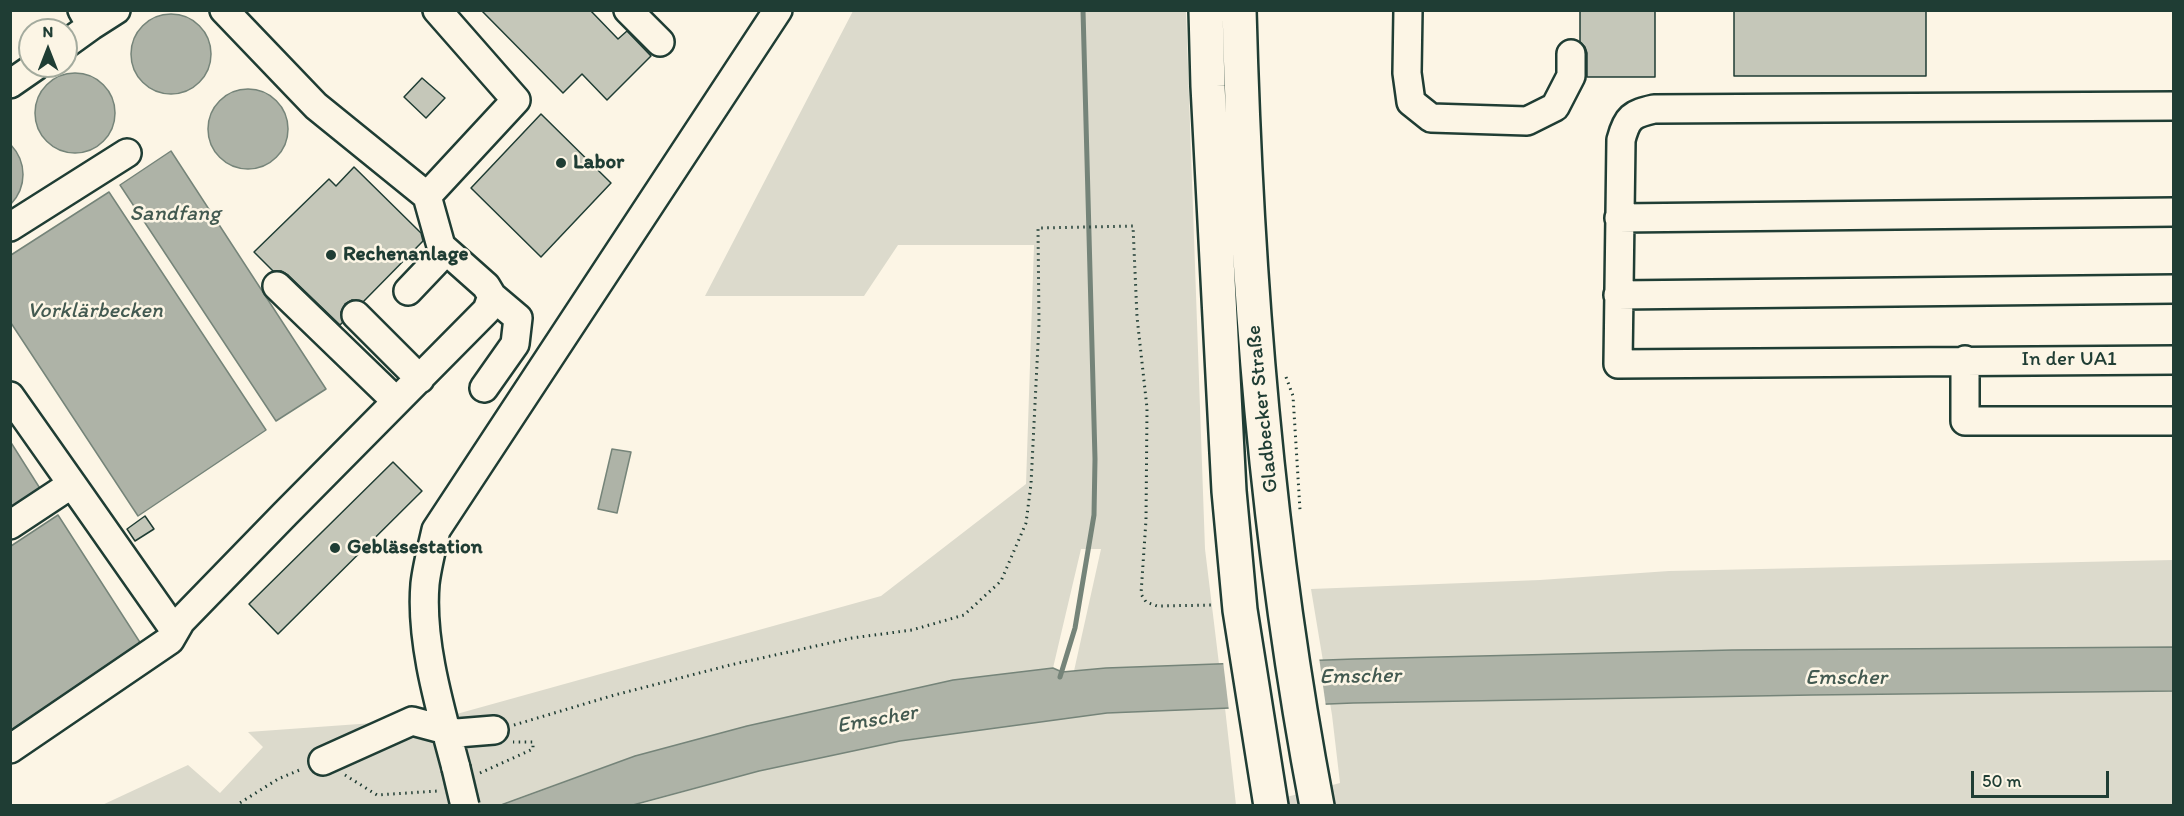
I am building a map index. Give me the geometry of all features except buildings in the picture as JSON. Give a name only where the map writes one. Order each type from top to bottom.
[{"type":"highway","name":"Gladbecker Straße","points":[[1206,10],[1220,342],[1229,491],[1228,607],[1260,741],[1270,803]]},
{"type":"highway","name":"Gladbecker Straße","points":[[1239,10],[1247,223],[1268,470],[1285,605],[1317,806]]},
{"type":"highway","points":[[1306,743],[1325,806]]},
{"type":"lane","points":[[86,18],[116,10]]},
{"type":"lane","points":[[224,10],[316,106],[427,196],[441,246],[518,318],[515,344],[484,388]]},
{"type":"lane","points":[[427,196],[516,100],[437,10]]},
{"type":"lane","points":[[628,10],[660,42]]},
{"type":"lane","points":[[465,806],[435,688],[425,619],[425,583],[436,530],[778,10]]},
{"type":"lane","points":[[1408,10],[1407,73],[1410,102],[1431,118],[1527,121],[1555,107],[1571,76],[1571,54]]},
{"type":"lane","points":[[2174,106],[1654,109],[1635,113],[1625,124],[1621,140],[1618,295],[2174,289]]},
{"type":"lane","points":[[10,227],[127,153]]},
{"type":"lane","points":[[1619,218],[2174,212]]},
{"type":"lane","points":[[408,291],[447,251]]},
{"type":"lane","points":[[277,286],[396,401]]},
{"type":"lane","name":"In der UA1","points":[[1618,295],[1618,364],[2174,360]]},
{"type":"lane","points":[[10,749],[170,640],[181,621],[487,310],[492,296]]},
{"type":"lane","points":[[356,315],[420,379]]},
{"type":"lane","points":[[1965,360],[1965,421],[2174,421]]},
{"type":"lane","points":[[10,396],[175,631]]},
{"type":"lane","points":[[10,525],[72,484]]},
{"type":"lane","points":[[323,761],[412,722],[457,733],[494,730]]},
{"type":"path","points":[[494,730],[730,665],[852,638],[912,630],[964,615],[1001,581],[1026,523],[1031,484],[1039,324],[1038,228],[1133,226],[1137,317],[1147,408],[1146,520],[1140,594],[1146,602],[1157,606],[1228,607]]},
{"type":"path","points":[[235,806],[278,780],[323,761],[377,795]]},
{"type":"shaded area","points":[[853,11],[1186,11],[1205,549],[1219,664],[1074,671],[1101,549],[1081,549],[1053,668],[953,680],[747,726],[635,756],[498,805],[100,806],[188,765],[220,793],[263,747],[248,732],[453,715],[881,596],[1026,484],[1034,245],[898,245],[864,296],[705,296]]},
{"type":"shaded area","points":[[2173,560],[2173,805],[1276,806],[1275,800],[1340,783],[1332,715],[1311,589],[1540,580],[1669,571]]},
{"type":"shaded area","points":[[1225,708],[1236,805],[633,806],[759,771],[900,741],[1107,713]]},
{"type":"water","points":[[171,14],[186,17],[199,26],[208,39],[211,54],[208,69],[199,82],[186,91],[171,94],[156,91],[143,82],[134,69],[131,54],[134,39],[143,26],[156,17]]},
{"type":"water","points":[[78,73],[90,76],[103,85],[114,105],[114,121],[108,135],[97,146],[83,152],[67,152],[53,146],[42,135],[36,121],[38,98],[47,85],[56,78],[78,78]]},
{"type":"water","points":[[248,89],[263,92],[276,101],[285,114],[288,129],[285,144],[276,157],[263,166],[248,169],[233,166],[220,157],[211,144],[208,129],[211,114],[220,101],[233,92]]},
{"type":"water","points":[[11,145],[20,159],[23,174],[20,190],[11,204]]},
{"type":"water","name":"Sandfang","points":[[171,151],[326,389],[276,421],[120,185]]},
{"type":"water","name":"Vorklärbecken","points":[[109,192],[266,430],[138,516],[11,323],[11,255]]},
{"type":"water","points":[[10,441],[41,490],[10,510]]},
{"type":"water","points":[[612,449],[631,452],[617,513],[598,509]]},
{"type":"water","points":[[58,515],[141,644],[11,730],[11,546]]},
{"type":"water","name":"Emscher","points":[[2173,647],[2173,691],[1353,703],[1107,713],[900,741],[759,771],[633,805],[498,806],[635,756],[747,726],[953,680],[1053,668],[1062,672],[1106,668],[1354,659],[1732,650]]},
{"type":"pier","points":[[1319,657],[1326,707],[1229,711],[1223,661]]},
{"type":"waterway","points":[[1060,677],[1075,628],[1094,515],[1095,459],[1083,10]]},
{"type":"place","name":"Labor","points":[[561,163]]},
{"type":"place","name":"Rechenanlage","points":[[331,255]]},
{"type":"place","name":"Gebläsestation","points":[[335,548]]}]
